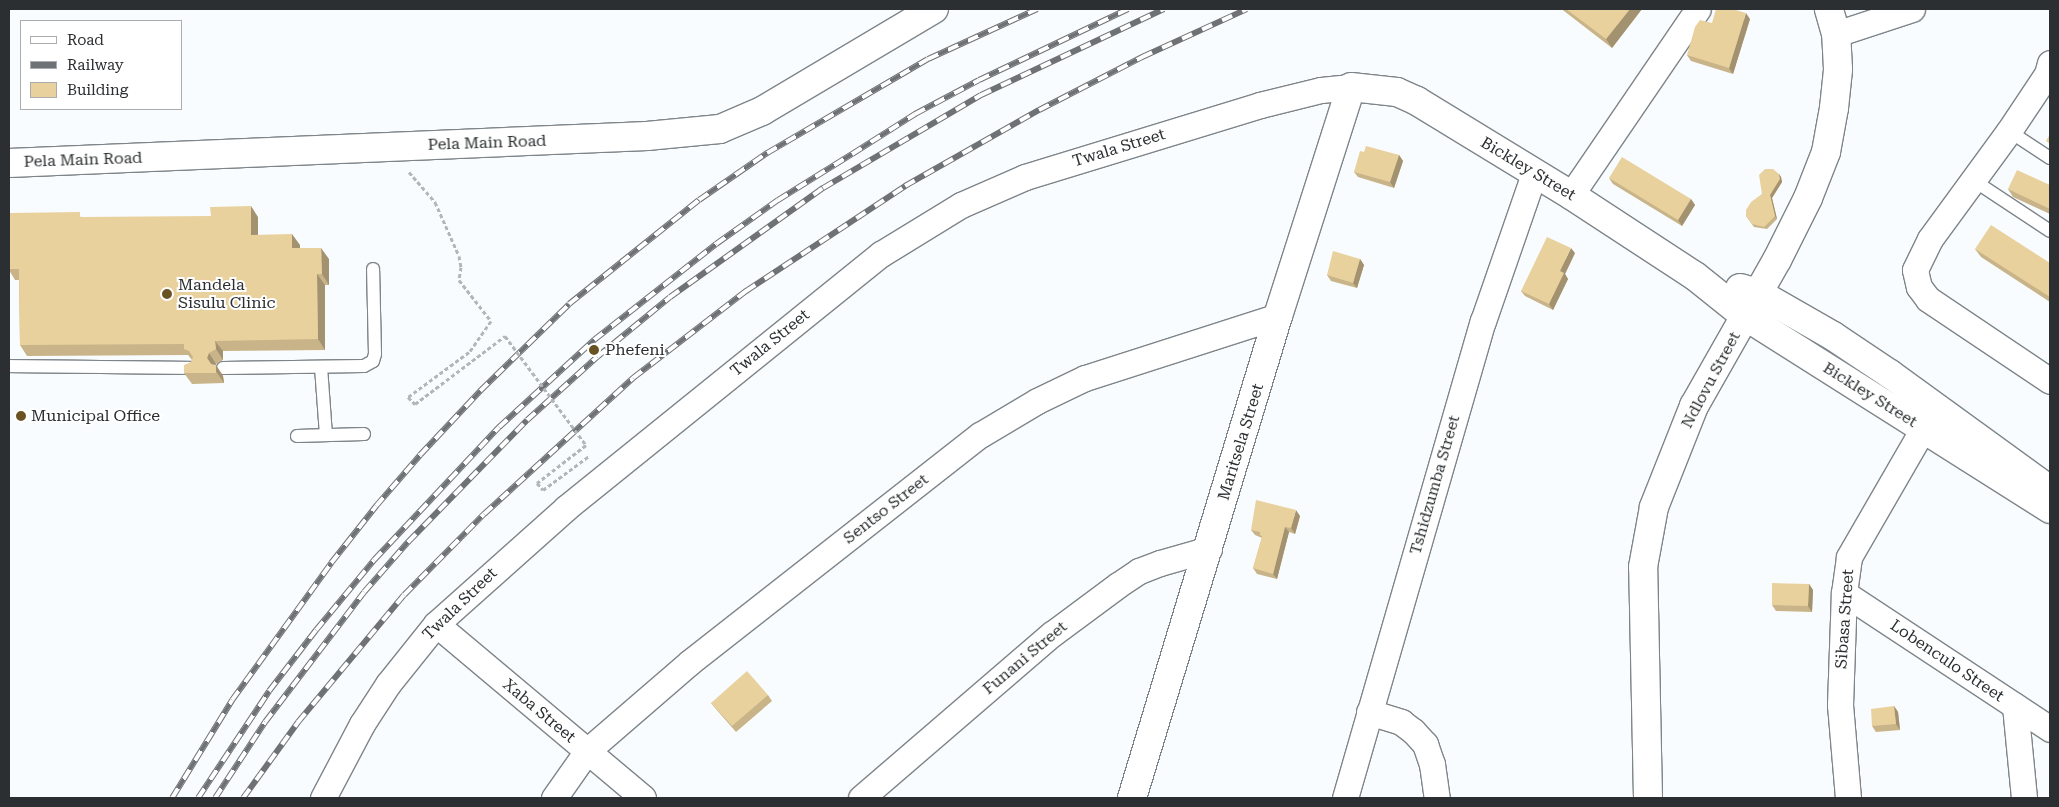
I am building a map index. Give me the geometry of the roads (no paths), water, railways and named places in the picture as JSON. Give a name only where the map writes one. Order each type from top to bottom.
[{"type":"street","name":"Pela Main Road","points":[[9,163],[637,137],[720,129],[762,112],[934,9]]},
{"type":"street","points":[[1571,195],[1698,9]]},
{"type":"street","points":[[1833,21],[1912,9]]},
{"type":"street","name":"Ndlovu Street","points":[[1648,798],[1643,567],[1654,507],[1694,406],[1758,293],[1808,198],[1826,152],[1834,108],[1838,70],[1833,21]]},
{"type":"street","points":[[2049,71],[2009,132],[1921,254],[1915,270],[1919,287],[1928,300],[2050,380]]},
{"type":"street","name":"Bickley Street","points":[[1351,87],[1397,92],[1417,101],[1571,195],[1695,276],[1745,316],[2050,509]]},
{"type":"street","name":"Maritsela Street","points":[[1132,798],[1209,550],[1278,316],[1351,87]]},
{"type":"street","name":"Twala Street","points":[[323,798],[362,724],[388,684],[436,624],[566,508],[853,275],[927,225],[989,191],[1033,174],[1260,105],[1321,90],[1351,87]]},
{"type":"street","name":"Tshidzumba Street","points":[[1345,798],[1483,321],[1534,174]]},
{"type":"street","name":"Bickley Street","points":[[1695,276],[1758,293],[1833,336],[1890,374],[2050,491]]},
{"type":"street","name":"Sentso Street","points":[[554,798],[586,751],[690,662],[980,435],[1036,401],[1085,378],[1278,316]]},
{"type":"street","name":"Sibasa Street","points":[[1848,798],[1840,704],[1844,593],[1849,557],[1923,429]]},
{"type":"street","name":"Funani Street","points":[[861,798],[1052,634],[1118,585],[1139,571],[1160,563],[1209,550]]},
{"type":"street","name":"Lobenculo Street","points":[[1844,593],[2050,730]]},
{"type":"street","name":"Xaba Street","points":[[436,624],[643,798]]},
{"type":"street","points":[[2014,706],[2024,798]]},
{"type":"street","points":[[1369,712],[1401,722],[1414,731],[1425,744],[1432,764],[1437,798]]},
{"type":"lane","points":[[2009,132],[2050,158]]},
{"type":"lane","points":[[1973,180],[2050,231]]},
{"type":"lane","points":[[223,368],[364,366],[373,361],[375,354],[373,269]]},
{"type":"lane","points":[[9,366],[192,368]]},
{"type":"lane","points":[[321,367],[326,435]]},
{"type":"lane","points":[[297,436],[364,434]]},
{"type":"railway","points":[[172,798],[232,700],[331,563],[376,506],[420,455],[480,391],[569,304],[699,200],[767,153],[928,59],[1037,9]]},
{"type":"railway","points":[[198,798],[269,691],[374,560],[499,427],[594,340],[716,244],[778,200],[915,114],[979,80],[1128,9]]},
{"type":"railway","points":[[215,798],[265,722],[364,592],[408,542],[527,420],[597,357],[670,297],[823,188],[981,95],[1164,9]]},
{"type":"railway","points":[[243,798],[298,722],[404,595],[484,514],[633,378],[746,291],[905,186],[1039,110],[1142,57],[1247,9]]},
{"type":"place","name":"Mandela Sisulu Clinic","points":[[167,294]]},
{"type":"place","name":"Phefeni","points":[[594,350]]},
{"type":"place","name":"Municipal Office","points":[[21,416]]}]
